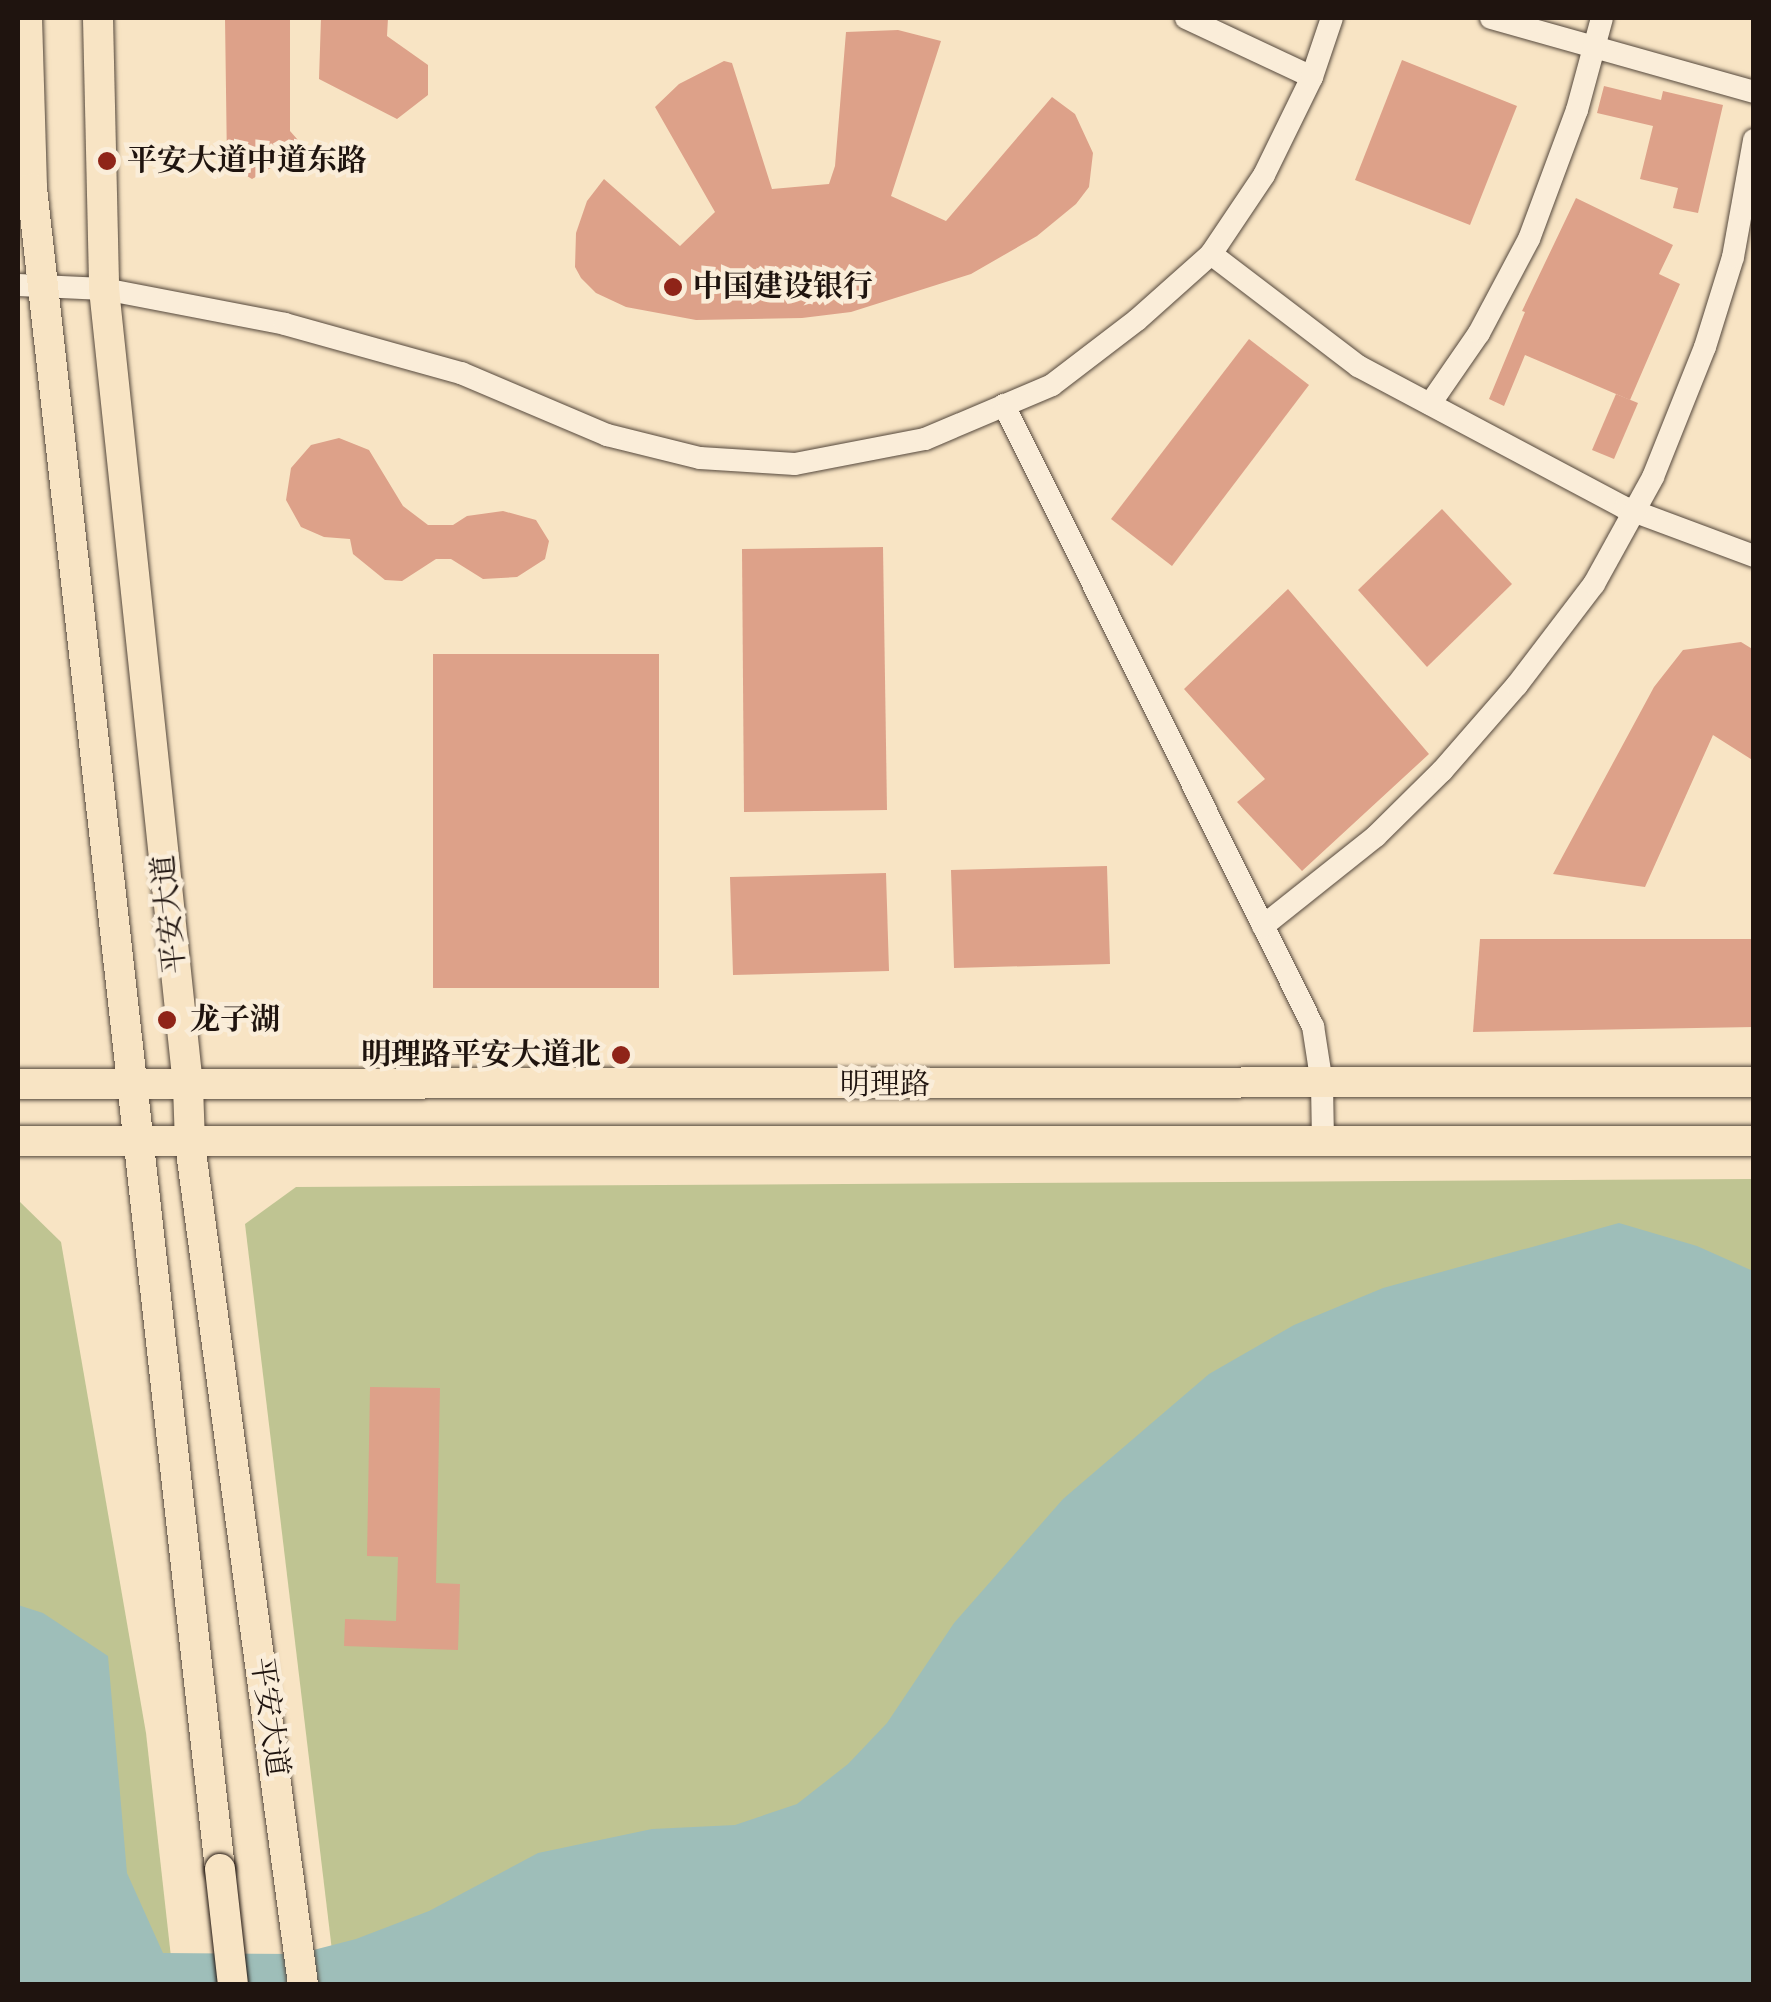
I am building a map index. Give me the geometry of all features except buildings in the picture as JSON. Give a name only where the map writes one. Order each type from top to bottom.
[{"type":"main road","name":"平安大道","points":[[27,18],[32,188],[30,285],[131,1084],[233,1984]]},
{"type":"main road","name":"平安大道","points":[[98,18],[104,289],[188,1086],[190,1144],[303,1984]]},
{"type":"main road","name":"明理路","points":[[18,1084],[1754,1082]]},
{"type":"main road","name":"明理路","points":[[18,1141],[1754,1141]]},
{"type":"street","points":[[1186,18],[1312,77]]},
{"type":"street","points":[[30,285],[104,289],[285,324],[461,372],[608,435],[700,458],[794,464],[924,439],[1052,386],[1136,320],[1210,254],[1264,176],[1312,77],[1332,18]]},
{"type":"street","points":[[1491,18],[1754,92]]},
{"type":"street","points":[[1430,404],[1479,334],[1529,239],[1596,47],[1602,18]]},
{"type":"street","points":[[1264,926],[1376,836],[1442,771],[1517,685],[1594,584],[1653,477],[1705,347],[1734,257],[1754,140]]},
{"type":"street","points":[[1210,254],[1358,366],[1634,511],[1754,556]]},
{"type":"street","points":[[1004,405],[1313,1026],[1322,1084],[1323,1140]]},
{"type":"green space","points":[[1753,1179],[1753,1984],[336,1984],[245,1224],[296,1187]]},
{"type":"green space","points":[[18,1200],[61,1242],[146,1733],[174,1984],[18,1984]]},
{"type":"water","points":[[1619,1223],[1697,1246],[1753,1271],[1753,1984],[18,1984],[18,1605],[43,1613],[108,1656],[127,1873],[163,1953],[298,1954],[356,1939],[429,1911],[538,1853],[652,1829],[735,1825],[797,1804],[848,1764],[887,1723],[954,1623],[1063,1499],[1209,1374],[1294,1325],[1383,1288]]},
{"type":"place","name":"平安大道中道东路","points":[[107,161]]},
{"type":"place","name":"中国建设银行","points":[[673,287]]},
{"type":"place","name":"龙子湖","points":[[167,1020]]},
{"type":"place","name":"明理路平安大道北","points":[[621,1055]]}]
